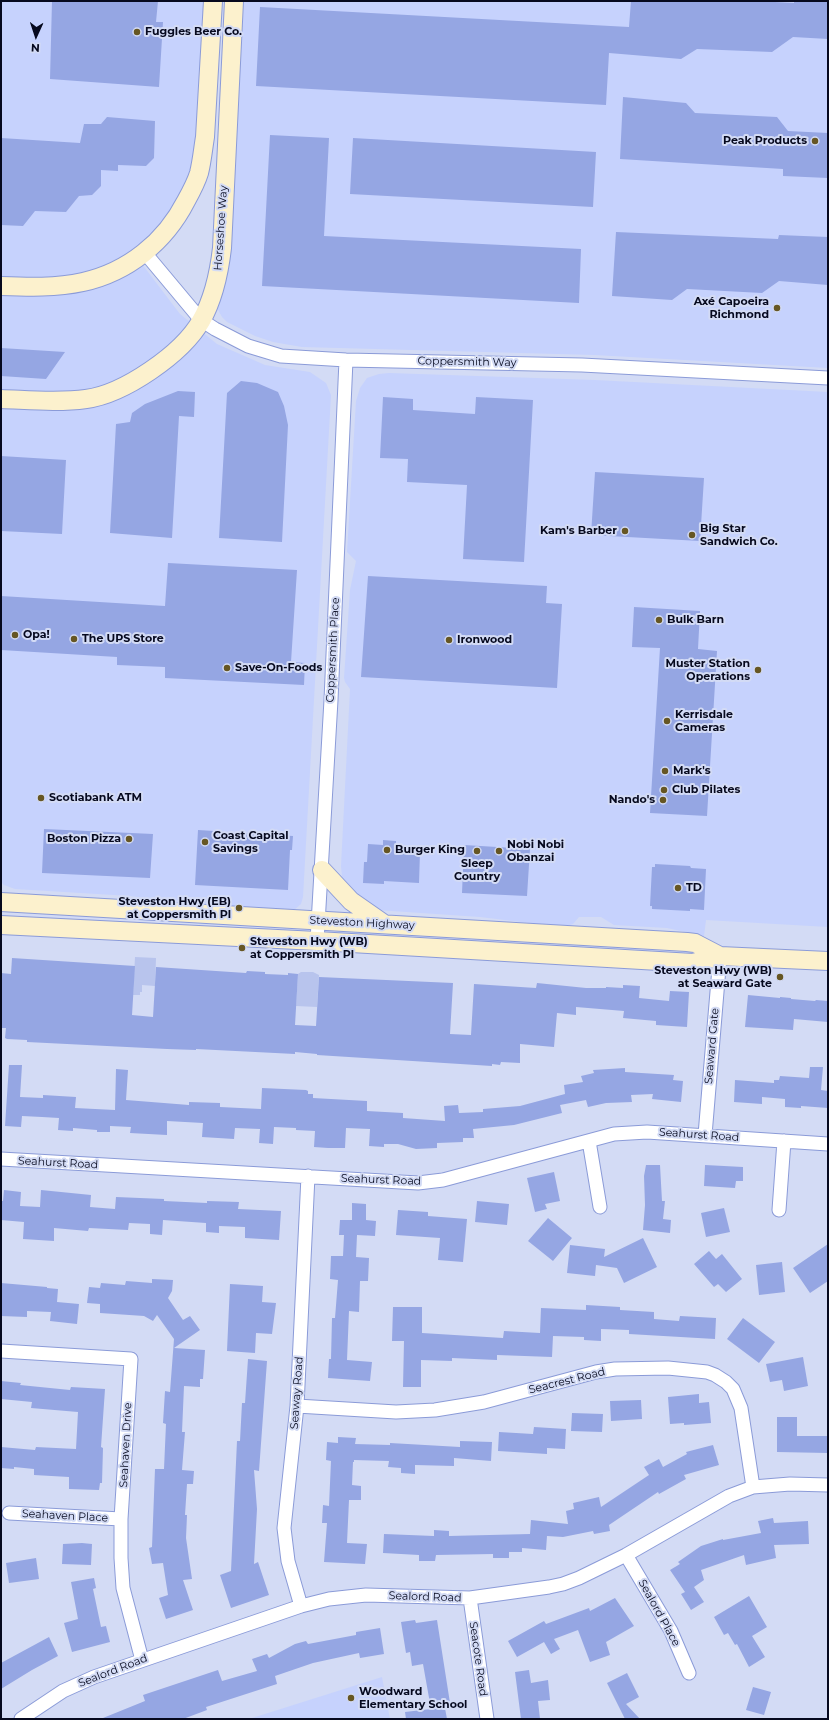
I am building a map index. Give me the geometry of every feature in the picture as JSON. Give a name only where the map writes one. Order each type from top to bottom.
[{"type":"main road","points":[[1,286],[54,286],[83,282],[115,271],[131,263],[145,253],[163,236],[172,224],[181,211],[198,175],[205,137],[213,1]]},
{"type":"main road","name":"Horseshoe Way","points":[[1,399],[44,401],[87,399],[120,388],[148,372],[169,356],[193,333],[201,320],[214,291],[220,268],[234,1]]},
{"type":"main road","points":[[322,870],[350,901],[384,925]]},
{"type":"main road","name":"Steveston Highway","points":[[1,902],[688,942],[695,943],[720,956]]},
{"type":"main road","name":"Steveston Highway","points":[[1,925],[317,941],[693,963],[720,956],[828,962]]},
{"type":"street","points":[[206,105],[228,106]]},
{"type":"street","name":"Coppersmith Way","points":[[145,253],[201,320],[236,340],[271,354],[298,358],[588,365],[828,378]]},
{"type":"street","name":"Coppersmith Place","points":[[317,941],[322,870],[346,360]]},
{"type":"street","name":"Seaward Gate","points":[[705,1136],[720,956]]},
{"type":"street","name":"Seahurst Road","points":[[1,1159],[418,1183],[443,1180],[614,1134],[647,1132],[828,1144]]},
{"type":"street","points":[[589,1141],[600,1208]]},
{"type":"street","points":[[779,1210],[784,1141]]},
{"type":"street","name":"Seaway Road","points":[[302,1606],[288,1561],[284,1528],[297,1406],[308,1176]]},
{"type":"street","name":"Seahaven Drive","points":[[1,1351],[131,1359],[121,1519],[121,1558],[123,1588],[142,1660]]},
{"type":"street","name":"Seacrest Road","points":[[297,1406],[396,1412],[435,1410],[484,1402],[596,1372],[615,1369],[668,1368],[707,1372],[726,1382],[738,1399],[741,1408],[753,1487]]},
{"type":"street","name":"Sealord Road","points":[[21,1719],[63,1691],[94,1677],[302,1606],[329,1599],[366,1595],[470,1598],[533,1591],[563,1584],[626,1555],[729,1496],[753,1487],[790,1484],[828,1485]]},
{"type":"street","name":"Seahaven Place","points":[[9,1513],[121,1519]]},
{"type":"street","name":"Sealord Place","points":[[626,1555],[671,1631],[689,1673]]},
{"type":"street","name":"Seacote Road","points":[[470,1598],[486,1719]]},
{"type":"shaded area","points":[[1,1],[206,1],[198,135],[193,166],[176,205],[151,236],[132,251],[180,314],[217,344],[265,365],[310,372],[326,383],[331,395],[303,897],[301,904],[294,910],[216,908],[130,896],[15,889],[4,885],[1,882],[1,408],[56,411],[81,409],[112,402],[133,393],[127,380],[94,392],[1,393],[1,291],[41,279],[1,277]]},
{"type":"shaded area","points":[[244,1],[828,1],[828,368],[594,355],[302,347],[273,342],[255,336],[227,322],[217,308],[229,257]]},
{"type":"shaded area","points":[[389,373],[595,380],[828,392],[828,927],[706,920],[704,936],[667,928],[614,925],[601,917],[579,917],[573,924],[563,927],[480,917],[377,910],[346,886],[342,877],[341,866],[350,689],[344,678],[350,590],[356,561],[347,552],[356,401],[360,388],[367,378],[379,374]]},
{"type":"shaded area","points":[[135,957],[156,958],[155,986],[142,985],[142,992],[140,992],[140,995],[133,995]]},
{"type":"shaded area","points":[[301,972],[313,972],[319,975],[317,1007],[296,1006],[298,974]]},
{"type":"shaded area","name":"Woodward Elementary School","points":[[382,1677],[390,1719],[249,1719]]},
{"type":"building","points":[[52,1],[158,1],[156,22],[163,22],[159,87],[50,79]]},
{"type":"building","points":[[631,1],[756,1],[794,3],[794,1],[828,1],[828,39],[793,37],[772,52],[697,49],[681,59],[609,53],[606,105],[256,86],[260,7],[629,27]]},
{"type":"building","points":[[623,97],[686,103],[695,113],[777,117],[788,131],[828,133],[828,178],[783,176],[783,169],[620,159]]},
{"type":"building","points":[[107,117],[155,121],[154,158],[146,166],[118,165],[118,171],[101,170],[101,186],[92,195],[79,196],[66,212],[35,211],[23,226],[1,225],[1,138],[80,143],[84,124],[101,124]]},
{"type":"building","points":[[270,135],[329,138],[324,236],[581,249],[579,303],[262,286]]},
{"type":"building","points":[[353,138],[596,152],[593,207],[350,194]]},
{"type":"building","points":[[616,232],[778,239],[779,235],[828,237],[828,285],[779,281],[762,293],[687,289],[672,300],[612,296]]},
{"type":"building","points":[[1,348],[65,352],[46,379],[1,376]]},
{"type":"building","points":[[241,381],[257,383],[278,392],[284,406],[288,425],[282,542],[219,538],[227,393]]},
{"type":"building","points":[[178,391],[195,392],[194,417],[179,416],[172,538],[110,533],[116,424],[130,422],[132,413],[145,404]]},
{"type":"building","points":[[383,397],[413,399],[413,410],[475,414],[476,397],[533,400],[524,562],[463,559],[467,485],[407,482],[408,459],[380,458]]},
{"type":"building","points":[[1,456],[66,460],[62,534],[1,531]]},
{"type":"building","points":[[595,472],[704,478],[700,541],[591,535]]},
{"type":"building","points":[[168,563],[297,570],[291,662],[305,663],[304,685],[165,678],[165,667],[117,665],[117,657],[1,650],[1,596],[165,606]]},
{"type":"building","points":[[368,576],[547,586],[546,603],[562,604],[557,688],[361,677]]},
{"type":"building","points":[[634,607],[700,611],[698,649],[717,651],[707,816],[650,813],[660,648],[632,647]]},
{"type":"building","points":[[44,829],[153,834],[150,878],[42,873]]},
{"type":"building","points":[[198,830],[293,836],[292,850],[290,850],[288,890],[195,885]]},
{"type":"building","points":[[383,840],[396,841],[396,851],[420,852],[419,883],[384,881],[384,884],[363,883],[364,862],[367,862],[368,844],[383,845]]},
{"type":"building","points":[[464,845],[530,849],[527,896],[462,893]]},
{"type":"building","name":"TD","points":[[655,864],[690,866],[691,868],[706,869],[704,910],[690,909],[690,911],[652,909],[652,906],[650,906],[652,867],[655,867]]},
{"type":"building","points":[[12,958],[135,966],[132,1015],[153,1017],[156,967],[246,973],[247,971],[265,972],[265,974],[298,974],[295,1025],[316,1026],[319,977],[453,983],[450,1034],[471,1035],[474,984],[536,988],[537,983],[586,988],[623,988],[623,985],[640,986],[639,998],[669,1001],[670,991],[689,992],[687,1027],[656,1025],[656,1021],[623,1018],[624,1011],[576,1007],[576,1015],[557,1013],[554,1047],[520,1044],[520,1063],[501,1062],[500,1065],[492,1064],[492,1066],[317,1055],[295,1052],[295,1054],[27,1042],[27,1040],[5,1038],[6,1028],[1,1028],[1,973],[11,974]]},
{"type":"building","points":[[748,995],[828,1001],[828,1022],[794,1019],[793,1030],[745,1027]]},
{"type":"building","points":[[9,1065],[22,1065],[20,1097],[43,1098],[43,1095],[76,1097],[75,1108],[115,1110],[116,1069],[128,1070],[126,1100],[189,1105],[189,1102],[220,1103],[220,1107],[261,1109],[262,1088],[306,1090],[308,1091],[308,1094],[313,1094],[313,1098],[367,1101],[367,1111],[403,1113],[403,1118],[445,1121],[444,1106],[458,1105],[459,1113],[483,1112],[483,1109],[520,1106],[565,1094],[564,1085],[583,1082],[581,1076],[594,1073],[593,1070],[625,1068],[625,1072],[674,1075],[673,1080],[683,1081],[681,1102],[652,1099],[653,1094],[631,1095],[632,1102],[606,1103],[588,1107],[586,1100],[560,1105],[562,1113],[514,1125],[473,1129],[474,1138],[463,1138],[463,1142],[437,1143],[437,1148],[416,1149],[398,1144],[384,1144],[384,1147],[369,1146],[370,1129],[346,1128],[345,1148],[328,1148],[314,1147],[315,1131],[296,1130],[296,1128],[274,1127],[273,1144],[259,1143],[260,1129],[235,1128],[234,1139],[202,1137],[203,1123],[167,1121],[167,1135],[130,1133],[131,1127],[110,1126],[110,1132],[97,1132],[97,1130],[73,1128],[73,1131],[58,1130],[59,1118],[42,1117],[22,1116],[21,1127],[5,1126]]},
{"type":"building","points":[[810,1067],[823,1067],[821,1090],[828,1091],[828,1108],[801,1106],[801,1108],[785,1107],[785,1099],[762,1097],[762,1104],[734,1102],[735,1080],[774,1083],[774,1080],[779,1080],[780,1076],[809,1078]]},
{"type":"building","points":[[646,1165],[660,1165],[662,1201],[665,1201],[663,1219],[671,1220],[670,1233],[643,1230],[645,1205],[644,1176]]},
{"type":"building","points":[[705,1165],[743,1167],[743,1181],[736,1181],[735,1188],[704,1186]]},
{"type":"building","points":[[554,1172],[560,1201],[545,1204],[547,1209],[535,1212],[527,1178]]},
{"type":"building","points":[[4,1190],[21,1192],[20,1206],[40,1207],[41,1190],[91,1195],[90,1207],[115,1209],[116,1197],[207,1203],[207,1201],[239,1202],[238,1209],[281,1211],[279,1240],[245,1238],[245,1227],[219,1226],[219,1233],[206,1232],[206,1223],[163,1220],[162,1235],[150,1234],[150,1224],[129,1223],[128,1230],[89,1228],[88,1231],[54,1228],[54,1241],[23,1239],[24,1222],[1,1220],[1,1201],[3,1201]]},
{"type":"building","points":[[477,1201],[509,1204],[507,1225],[475,1222]]},
{"type":"building","points":[[352,1203],[366,1204],[366,1220],[376,1221],[375,1236],[357,1235],[356,1257],[369,1258],[368,1281],[360,1281],[359,1312],[349,1311],[347,1360],[372,1362],[370,1381],[328,1378],[329,1359],[331,1359],[332,1318],[335,1318],[338,1280],[330,1279],[331,1256],[343,1256],[344,1235],[339,1235],[340,1220],[352,1220]]},
{"type":"building","points":[[724,1208],[730,1232],[706,1237],[701,1213]]},
{"type":"building","points":[[398,1210],[428,1212],[428,1216],[467,1219],[463,1262],[438,1260],[440,1238],[396,1235]]},
{"type":"building","points":[[548,1218],[572,1238],[553,1261],[528,1241]]},
{"type":"building","points":[[643,1238],[657,1267],[624,1283],[617,1268],[596,1265],[595,1276],[567,1273],[570,1245],[605,1249],[604,1257]]},
{"type":"building","points":[[828,1244],[828,1281],[810,1293],[793,1268]]},
{"type":"building","points":[[709,1251],[716,1259],[722,1254],[742,1279],[726,1292],[718,1284],[714,1287],[694,1264]]},
{"type":"building","points":[[782,1262],[785,1292],[759,1295],[756,1265]]},
{"type":"building","points":[[152,1279],[173,1280],[172,1291],[168,1298],[183,1320],[190,1316],[200,1330],[174,1348],[205,1350],[203,1379],[200,1379],[200,1387],[184,1386],[182,1432],[185,1432],[182,1470],[194,1471],[193,1484],[187,1484],[185,1515],[187,1515],[186,1538],[192,1579],[183,1580],[193,1610],[166,1619],[159,1598],[168,1595],[163,1563],[152,1564],[149,1548],[152,1547],[155,1469],[164,1469],[166,1424],[163,1423],[165,1391],[170,1392],[174,1339],[157,1315],[153,1321],[144,1316],[100,1313],[100,1304],[87,1303],[89,1287],[100,1288],[101,1283],[125,1285],[126,1281],[152,1283]]},
{"type":"building","points":[[1,1283],[58,1289],[57,1302],[79,1304],[77,1324],[50,1321],[51,1312],[27,1311],[27,1317],[1,1316]]},
{"type":"building","points":[[230,1284],[263,1286],[262,1302],[276,1303],[272,1334],[256,1333],[255,1353],[227,1351]]},
{"type":"building","points":[[586,1305],[620,1307],[620,1310],[654,1312],[654,1319],[679,1321],[680,1316],[716,1318],[715,1339],[629,1334],[629,1330],[601,1329],[601,1341],[584,1340],[584,1337],[553,1336],[552,1357],[497,1355],[497,1360],[452,1358],[452,1361],[421,1360],[421,1387],[403,1387],[404,1341],[392,1341],[393,1307],[422,1307],[422,1333],[503,1338],[504,1331],[540,1333],[541,1308],[586,1310]]},
{"type":"building","points":[[743,1318],[775,1342],[759,1363],[727,1339]]},
{"type":"building","points":[[803,1357],[808,1386],[784,1391],[782,1380],[770,1382],[766,1364]]},
{"type":"building","points":[[248,1359],[267,1361],[259,1471],[254,1470],[257,1509],[254,1564],[258,1562],[269,1595],[231,1608],[220,1575],[231,1571],[237,1441],[240,1441],[242,1403],[245,1403]]},
{"type":"building","points":[[1,1381],[21,1383],[20,1385],[70,1390],[71,1387],[105,1389],[101,1447],[103,1448],[102,1483],[100,1483],[99,1490],[69,1489],[69,1477],[34,1475],[34,1469],[14,1467],[14,1469],[1,1468],[1,1447],[35,1450],[36,1447],[76,1449],[78,1412],[31,1408],[32,1402],[1,1399]]},
{"type":"building","points":[[699,1394],[699,1403],[709,1402],[711,1423],[684,1425],[684,1423],[670,1424],[668,1397]]},
{"type":"building","points":[[641,1400],[642,1419],[611,1421],[610,1401]]},
{"type":"building","points":[[572,1413],[603,1414],[602,1432],[571,1431]]},
{"type":"building","points":[[777,1417],[797,1417],[797,1436],[828,1436],[828,1453],[777,1452]]},
{"type":"building","points":[[534,1427],[566,1429],[565,1449],[547,1448],[547,1454],[498,1451],[499,1432],[533,1434]]},
{"type":"building","points":[[338,1437],[356,1438],[355,1444],[390,1445],[390,1443],[460,1447],[460,1441],[492,1442],[491,1461],[454,1458],[454,1466],[415,1465],[415,1474],[401,1473],[401,1468],[388,1467],[389,1461],[354,1460],[352,1485],[361,1486],[361,1500],[349,1500],[347,1543],[367,1544],[365,1564],[324,1562],[327,1523],[322,1523],[323,1505],[329,1506],[331,1461],[326,1460],[327,1442],[338,1443]]},
{"type":"building","points":[[713,1445],[719,1465],[684,1475],[686,1479],[659,1494],[658,1492],[609,1525],[610,1531],[594,1534],[593,1531],[563,1537],[547,1536],[546,1550],[522,1548],[522,1552],[509,1552],[509,1558],[493,1558],[493,1554],[436,1555],[435,1561],[419,1561],[419,1555],[383,1553],[384,1534],[434,1536],[434,1530],[449,1531],[449,1536],[530,1534],[531,1520],[568,1524],[566,1511],[574,1509],[573,1503],[599,1497],[601,1507],[649,1475],[644,1467],[659,1459],[663,1467],[687,1454],[686,1452]]},
{"type":"building","points":[[773,1518],[774,1523],[808,1521],[809,1544],[774,1545],[776,1558],[746,1565],[744,1555],[701,1570],[704,1580],[694,1587],[704,1602],[691,1610],[681,1594],[685,1592],[670,1570],[680,1564],[678,1562],[701,1546],[723,1539],[761,1533],[758,1521]]},
{"type":"building","points":[[63,1544],[92,1544],[91,1565],[62,1564]]},
{"type":"building","points":[[36,1558],[39,1579],[9,1583],[6,1563]]},
{"type":"building","points":[[94,1578],[96,1588],[93,1589],[101,1627],[106,1626],[110,1642],[72,1652],[64,1623],[78,1619],[71,1582]]},
{"type":"building","points":[[749,1596],[767,1627],[752,1636],[765,1657],[749,1667],[737,1644],[735,1645],[728,1633],[724,1635],[714,1617]]},
{"type":"building","points":[[615,1598],[634,1626],[606,1642],[610,1655],[590,1662],[578,1630],[554,1639],[560,1649],[551,1654],[544,1642],[517,1657],[508,1641],[544,1621],[546,1624],[589,1608],[590,1611]]},
{"type":"building","points":[[415,1620],[416,1623],[437,1620],[450,1703],[444,1703],[447,1719],[406,1719],[405,1712],[431,1709],[423,1664],[412,1666],[410,1652],[406,1653],[401,1622]]},
{"type":"building","points":[[380,1628],[384,1654],[360,1658],[359,1653],[313,1663],[275,1676],[277,1684],[206,1707],[207,1710],[183,1719],[103,1719],[145,1701],[143,1695],[218,1670],[222,1681],[257,1671],[252,1659],[267,1654],[269,1658],[295,1644],[306,1641],[308,1644],[356,1635],[356,1632]]},
{"type":"building","points":[[49,1637],[58,1656],[1,1689],[1,1663]]},
{"type":"building","points":[[529,1670],[531,1683],[548,1680],[550,1700],[538,1701],[540,1719],[521,1719],[515,1672]]},
{"type":"building","points":[[627,1673],[639,1697],[626,1704],[640,1719],[625,1719],[607,1683]]},
{"type":"building","points":[[753,1687],[771,1692],[764,1715],[746,1710]]},
{"type":"place","name":"Fuggles Beer Co.","points":[[137,32]]},
{"type":"place","name":"Peak Products","points":[[815,141]]},
{"type":"place","name":"Axé Capoeira Richmond","points":[[777,308]]},
{"type":"place","name":"Kam's Barber","points":[[625,531]]},
{"type":"place","name":"Big Star Sandwich Co.","points":[[692,535]]},
{"type":"place","name":"Bulk Barn","points":[[659,620]]},
{"type":"place","name":"Opa!","points":[[15,635]]},
{"type":"place","name":"The UPS Store","points":[[74,639]]},
{"type":"place","name":"Ironwood","points":[[449,640]]},
{"type":"place","name":"Save-On-Foods","points":[[227,668]]},
{"type":"place","name":"Muster Station Operations","points":[[758,670]]},
{"type":"place","name":"Kerrisdale Cameras","points":[[667,721]]},
{"type":"place","name":"Mark's","points":[[665,771]]},
{"type":"place","name":"Club Pilates","points":[[664,790]]},
{"type":"place","name":"Scotiabank ATM","points":[[41,798]]},
{"type":"place","name":"Nando's","points":[[663,800]]},
{"type":"place","name":"Boston Pizza","points":[[129,839]]},
{"type":"place","name":"Coast Capital Savings","points":[[205,842]]},
{"type":"place","name":"Burger King","points":[[387,850]]},
{"type":"place","name":"Sleep Country","points":[[477,851]]},
{"type":"place","name":"Nobi Nobi Obanzai","points":[[499,851]]},
{"type":"place","name":"TD","points":[[678,888]]},
{"type":"place","name":"Steveston Hwy (EB) at Coppersmith Pl","points":[[239,908]]},
{"type":"place","name":"Steveston Hwy (WB) at Coppersmith Pl","points":[[242,948]]},
{"type":"place","name":"Steveston Hwy (WB) at Seaward Gate","points":[[780,977]]},
{"type":"place","name":"Woodward Elementary School","points":[[351,1698]]}]
